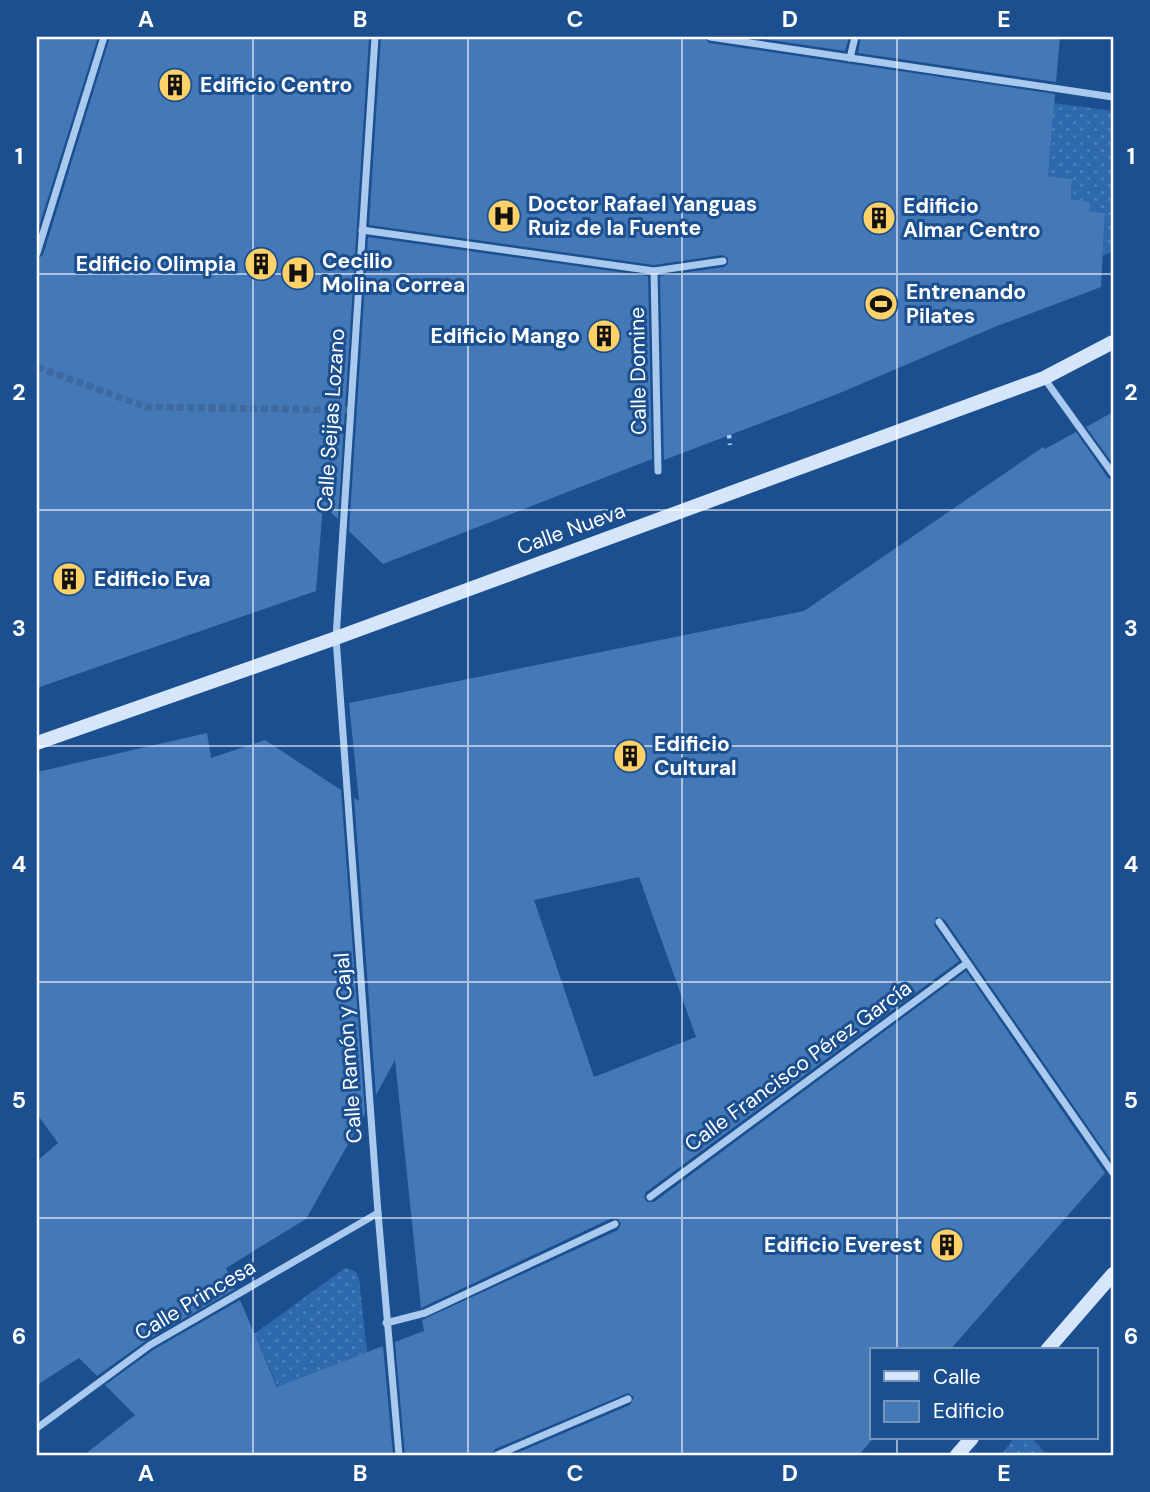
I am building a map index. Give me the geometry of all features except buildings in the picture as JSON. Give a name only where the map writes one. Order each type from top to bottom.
[{"type":"main road","name":"Calle Nueva","points":[[37,743],[336,638],[1044,378],[1113,342]]},
{"type":"main road","points":[[1049,1348],[1113,1274]]},
{"type":"main road","points":[[957,1455],[970,1440]]},
{"type":"street","points":[[37,253],[62,180],[104,37]]},
{"type":"street","name":"Calle Seijas Lozano","points":[[336,638],[375,37]]},
{"type":"street","points":[[710,37],[1113,97]]},
{"type":"street","points":[[850,58],[855,37]]},
{"type":"street","points":[[362,230],[654,271],[723,261]]},
{"type":"street","name":"Calle Domine","points":[[654,271],[658,471]]},
{"type":"street","points":[[1044,378],[1113,474]]},
{"type":"street","name":"Calle Ramón y Cajal","points":[[336,638],[397,1454]]},
{"type":"street","points":[[939,922],[1113,1173]]},
{"type":"street","name":"Calle Francisco Pérez García","points":[[650,1197],[967,963]]},
{"type":"street","name":"Calle Princesa","points":[[37,1428],[150,1345],[378,1213]]},
{"type":"street","points":[[386,1323],[425,1313],[615,1224]]},
{"type":"street","points":[[497,1455],[628,1399]]},
{"type":"path","points":[[729,435],[730,445]]},
{"type":"shaded area","points":[[1054,103],[1113,111],[1113,251],[1103,256],[1105,213],[1089,211],[1089,202],[1071,199],[1072,179],[1048,176]]},
{"type":"shaded area","points":[[345,1268],[355,1271],[359,1278],[367,1352],[278,1387],[254,1334]]},
{"type":"shaded area","points":[[1012,1440],[1034,1440],[1047,1455],[1001,1455]]},
{"type":"tunnel","points":[[37,367],[146,407],[349,410]]},
{"type":"place","name":"Edificio Centro","points":[[175,85]]},
{"type":"place","name":"Doctor Rafael Yanguas Ruiz de la Fuente","points":[[504,216]]},
{"type":"place","name":"Edificio Almar Centro","points":[[879,218]]},
{"type":"place","name":"Edificio Olimpia","points":[[261,264]]},
{"type":"place","name":"Cecilio Molina Correa","points":[[298,273]]},
{"type":"place","name":"Entrenando Pilates","points":[[881,304]]},
{"type":"place","name":"Edificio Mango","points":[[604,336]]},
{"type":"place","name":"Edificio Eva","points":[[69,579]]},
{"type":"place","name":"Edificio Cultural","points":[[630,756]]},
{"type":"place","name":"Edificio Everest","points":[[947,1245]]}]
